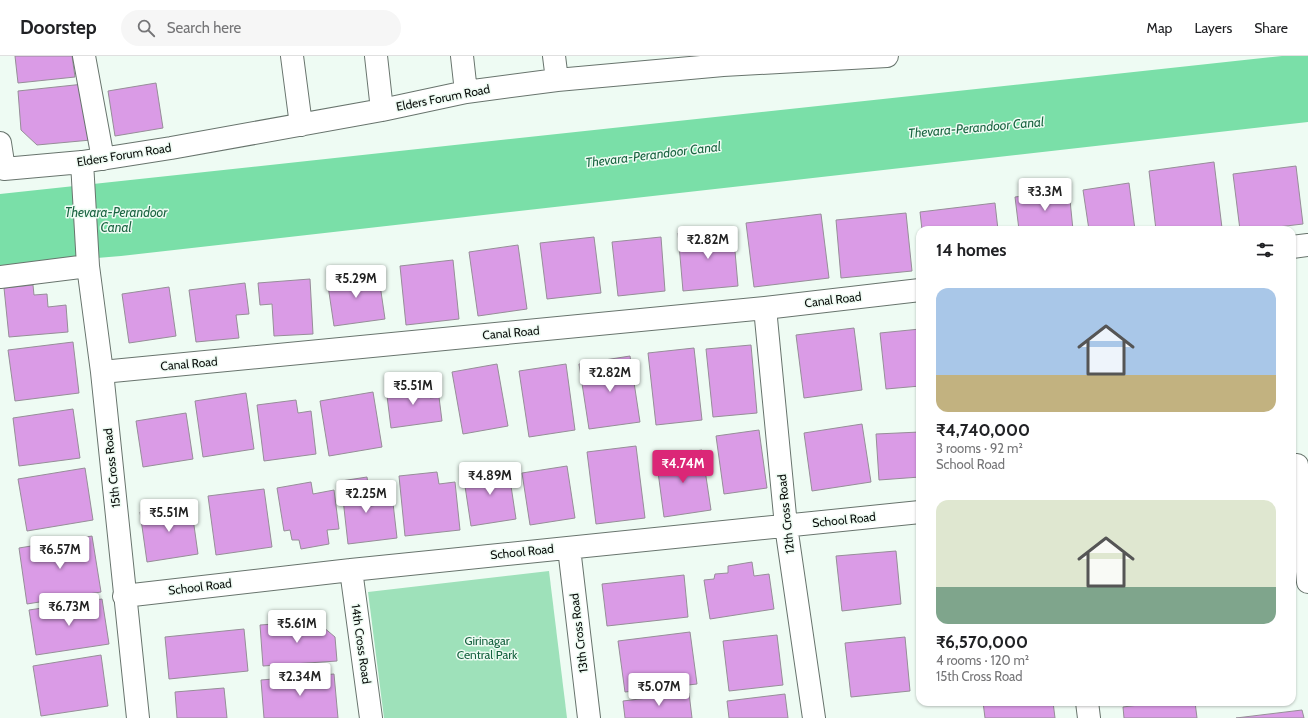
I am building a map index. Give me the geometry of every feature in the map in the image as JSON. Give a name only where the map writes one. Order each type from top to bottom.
[{"type":"street","name":"15th Cross Road","points":[[84,56],[93,160],[88,266],[102,372],[124,596],[138,718]]},
{"type":"street","points":[[292,56],[301,125]]},
{"type":"street","points":[[376,56],[382,110]]},
{"type":"street","points":[[462,56],[466,92]]},
{"type":"street","points":[[554,56],[557,80]]},
{"type":"street","name":"Elders Forum Road","points":[[0,143],[4,169],[93,160],[301,125],[466,92],[557,80],[723,61],[886,56]]},
{"type":"street","points":[[1296,246],[1308,245]]},
{"type":"street","points":[[0,277],[88,266]]},
{"type":"street","name":"Canal Road","points":[[102,372],[766,308],[916,290]]},
{"type":"street","name":"12th Cross Road","points":[[766,308],[786,526],[814,718]]},
{"type":"street","points":[[1299,465],[1308,582]]},
{"type":"street","name":"School Road","points":[[124,596],[351,570],[916,512]]},
{"type":"street","name":"13th Cross Road","points":[[569,548],[589,718]]},
{"type":"street","name":"14th Cross Road","points":[[351,570],[371,718]]},
{"type":"street","points":[[1088,706],[1089,718]]},
{"type":"green space","name":"Girinagar Central Park","points":[[549,571],[567,718],[384,718],[368,592]]},
{"type":"water","name":"Thevara-Perandoor Canal","points":[[1282,56],[1308,56],[1308,122],[121,256],[0,266],[0,194]]},
{"type":"building","points":[[15,56],[72,56],[75,77],[18,83]]},
{"type":"building","points":[[156,83],[163,128],[115,136],[108,91]]},
{"type":"building","points":[[84,84],[91,140],[37,145],[21,130],[18,91]]},
{"type":"building","points":[[1214,162],[1222,226],[1156,226],[1149,171]]},
{"type":"building","points":[[1296,166],[1303,224],[1286,226],[1240,226],[1233,174]]},
{"type":"building","points":[[1129,183],[1134,226],[1088,226],[1083,190]]},
{"type":"building","points":[[1069,190],[1073,226],[1019,226],[1015,197]]},
{"type":"building","points":[[995,203],[998,226],[922,226],[920,212]]},
{"type":"building","points":[[906,213],[912,271],[841,278],[836,220]]},
{"type":"building","points":[[821,214],[829,278],[754,287],[746,223]]},
{"type":"building","points":[[733,228],[738,286],[683,291],[678,233]]},
{"type":"building","points":[[594,237],[601,293],[547,299],[540,243]]},
{"type":"building","points":[[661,237],[665,291],[618,296],[612,242]]},
{"type":"building","points":[[518,245],[527,309],[478,316],[469,252]]},
{"type":"building","points":[[453,260],[459,319],[406,325],[400,266]]},
{"type":"building","points":[[378,271],[385,319],[334,326],[327,279]]},
{"type":"building","points":[[310,279],[313,334],[274,336],[272,304],[260,305],[258,283]]},
{"type":"building","points":[[245,283],[249,314],[236,315],[239,338],[196,342],[189,290]]},
{"type":"building","points":[[33,285],[34,295],[47,294],[48,307],[66,305],[68,332],[9,337],[4,288]]},
{"type":"building","points":[[169,287],[176,336],[129,343],[122,294]]},
{"type":"building","points":[[854,328],[862,390],[804,398],[796,335]]},
{"type":"building","points":[[916,329],[916,386],[886,389],[880,333]]},
{"type":"building","points":[[73,342],[79,393],[15,401],[8,350]]},
{"type":"building","points":[[751,345],[757,413],[713,417],[706,349]]},
{"type":"building","points":[[694,348],[702,420],[656,425],[648,353]]},
{"type":"building","points":[[630,356],[640,422],[589,429],[579,364]]},
{"type":"building","points":[[497,364],[508,426],[463,434],[452,372]]},
{"type":"building","points":[[566,364],[575,430],[529,437],[519,371]]},
{"type":"building","points":[[428,382],[430,398],[439,397],[442,421],[391,428],[386,388]]},
{"type":"building","points":[[373,392],[382,447],[329,456],[320,401]]},
{"type":"building","points":[[246,393],[254,449],[203,457],[195,401]]},
{"type":"building","points":[[296,400],[298,413],[311,411],[316,454],[264,461],[257,405]]},
{"type":"building","points":[[73,409],[80,458],[19,466],[13,418]]},
{"type":"building","points":[[186,413],[193,459],[143,467],[136,421]]},
{"type":"building","points":[[862,424],[871,482],[812,491],[804,433]]},
{"type":"building","points":[[759,430],[767,488],[724,494],[716,436]]},
{"type":"building","points":[[916,432],[916,477],[879,480],[876,434]]},
{"type":"building","points":[[636,446],[645,518],[596,524],[587,452]]},
{"type":"building","points":[[702,450],[711,510],[664,517],[656,457]]},
{"type":"building","points":[[508,466],[516,519],[471,526],[463,473]]},
{"type":"building","points":[[567,466],[575,518],[530,525],[522,473]]},
{"type":"building","points":[[85,468],[93,520],[27,531],[18,479]]},
{"type":"building","points":[[437,472],[439,484],[455,482],[460,530],[405,536],[399,476]]},
{"type":"building","points":[[367,477],[371,506],[393,503],[397,538],[348,544],[341,481]]},
{"type":"building","points":[[311,482],[313,494],[334,490],[339,529],[327,530],[329,544],[301,549],[299,540],[292,540],[290,530],[284,531],[277,488]]},
{"type":"building","points":[[264,489],[272,547],[216,555],[208,496]]},
{"type":"building","points":[[191,504],[198,554],[147,562],[140,512]]},
{"type":"building","points":[[92,536],[101,592],[27,604],[19,548]]},
{"type":"building","points":[[896,551],[901,604],[842,611],[836,556]]},
{"type":"building","points":[[752,562],[754,576],[769,574],[774,609],[710,619],[704,580],[714,579],[715,574],[728,573],[728,566]]},
{"type":"building","points":[[684,575],[688,617],[607,626],[602,584]]},
{"type":"building","points":[[102,599],[109,644],[36,655],[29,610]]},
{"type":"building","points":[[316,621],[335,637],[337,661],[263,666],[260,625]]},
{"type":"building","points":[[244,629],[248,671],[169,679],[165,637]]},
{"type":"building","points":[[690,632],[697,684],[625,692],[618,641]]},
{"type":"building","points":[[777,635],[783,685],[729,691],[723,641]]},
{"type":"building","points":[[905,637],[910,691],[851,697],[845,643]]},
{"type":"building","points":[[101,655],[108,706],[41,716],[33,666]]},
{"type":"building","points":[[334,674],[338,718],[264,718],[261,680]]},
{"type":"building","points":[[224,688],[227,718],[177,718],[175,692]]},
{"type":"building","points":[[689,693],[692,718],[625,718],[623,701]]},
{"type":"building","points":[[785,694],[788,718],[729,718],[727,701]]},
{"type":"building","points":[[984,706],[1054,706],[1055,718],[985,718]]},
{"type":"building","points":[[1196,706],[1197,718],[1124,718],[1123,707]]},
{"type":"building","points":[[1302,710],[1304,718],[1236,718]]}]
